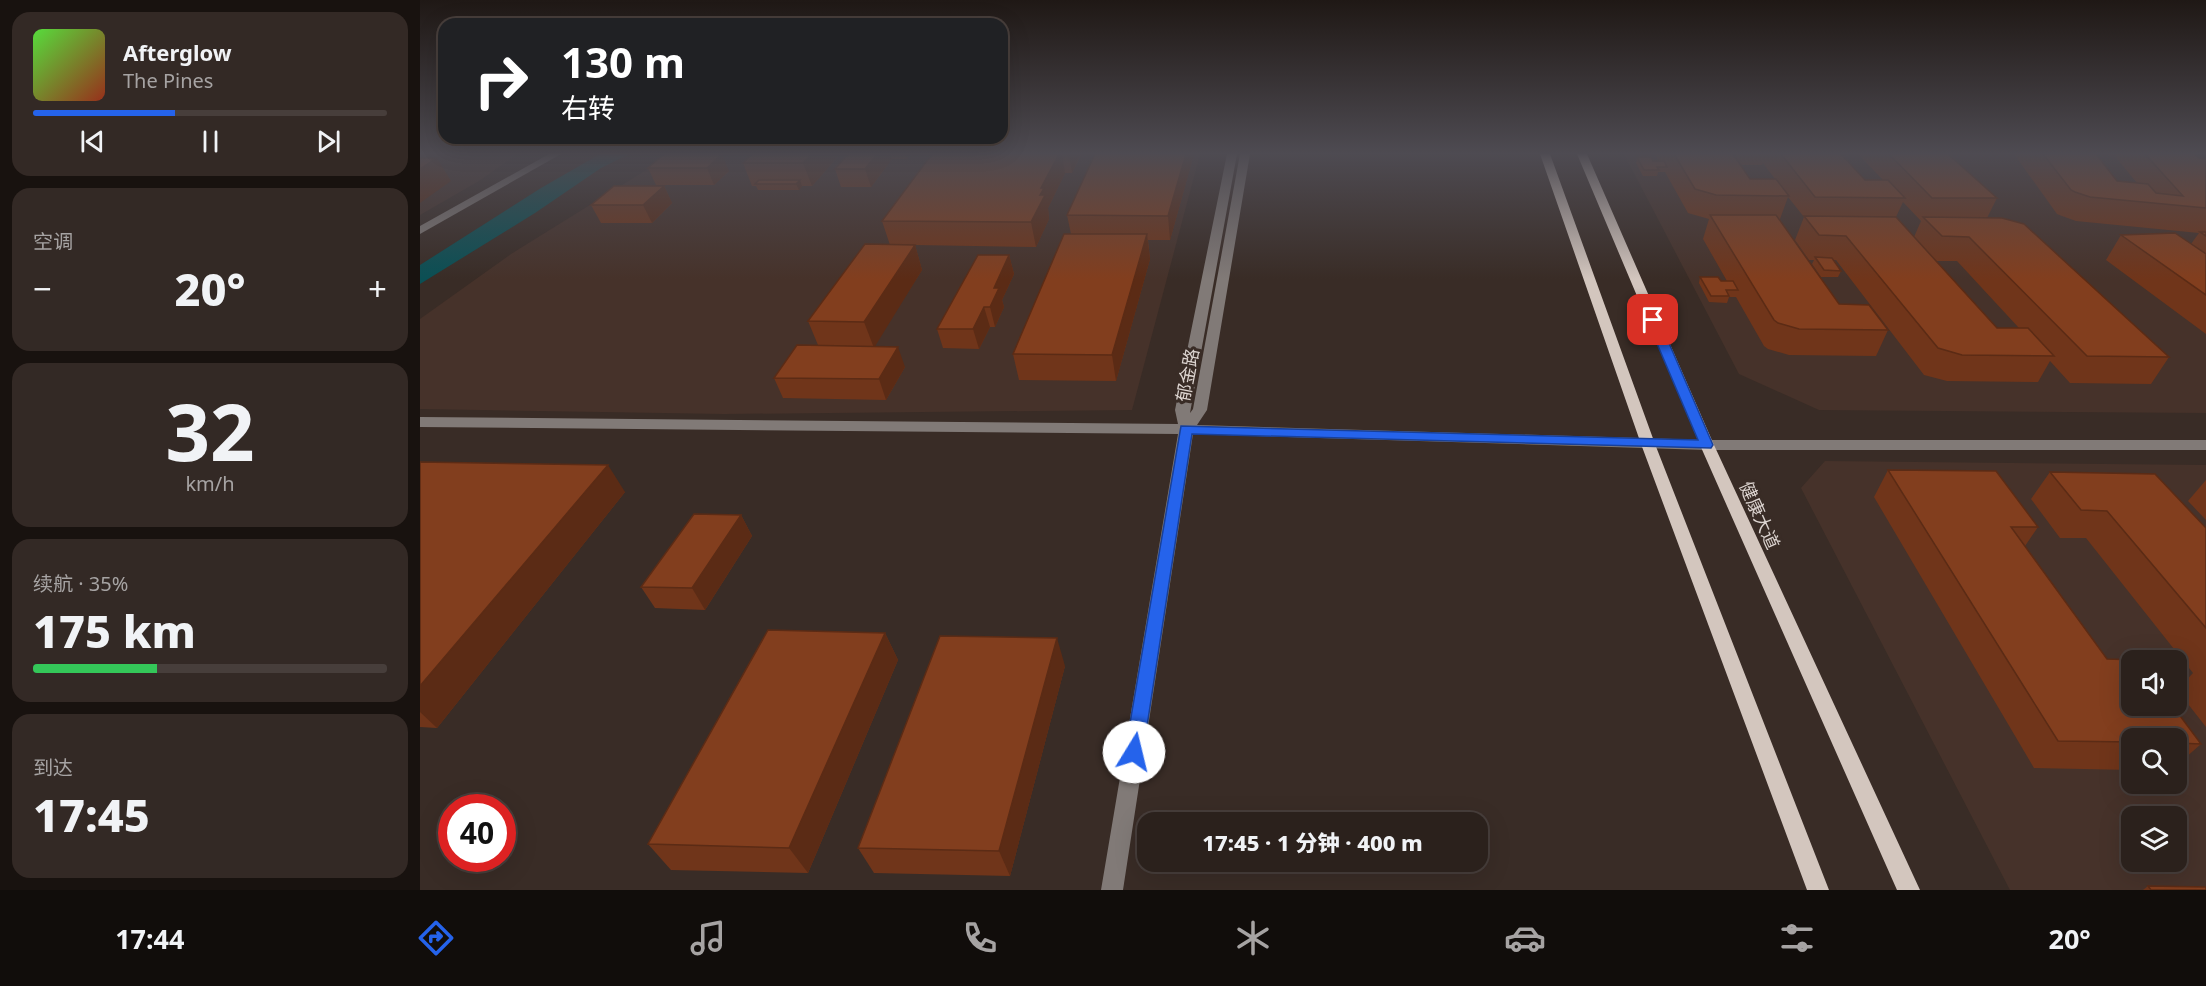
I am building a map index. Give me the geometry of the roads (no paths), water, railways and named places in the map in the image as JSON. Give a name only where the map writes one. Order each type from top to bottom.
[{"type":"main road","points":[[1560,196],[1648,444],[1818,890]]},
{"type":"main road","name":"健康大道","points":[[1600,196],[1707,445],[1909,890]]},
{"type":"street","points":[[420,231],[483,196]]},
{"type":"street","name":"郁金路","points":[[1186,429],[1182,410],[1224,196]]},
{"type":"street","name":"郁金路","points":[[1186,429],[1200,410],[1238,196]]},
{"type":"street","points":[[420,422],[1186,429],[1707,445],[2206,445]]},
{"type":"street","points":[[1112,890],[1186,429]]},
{"type":"water","points":[[529,196],[561,196],[420,284],[420,265]]}]
